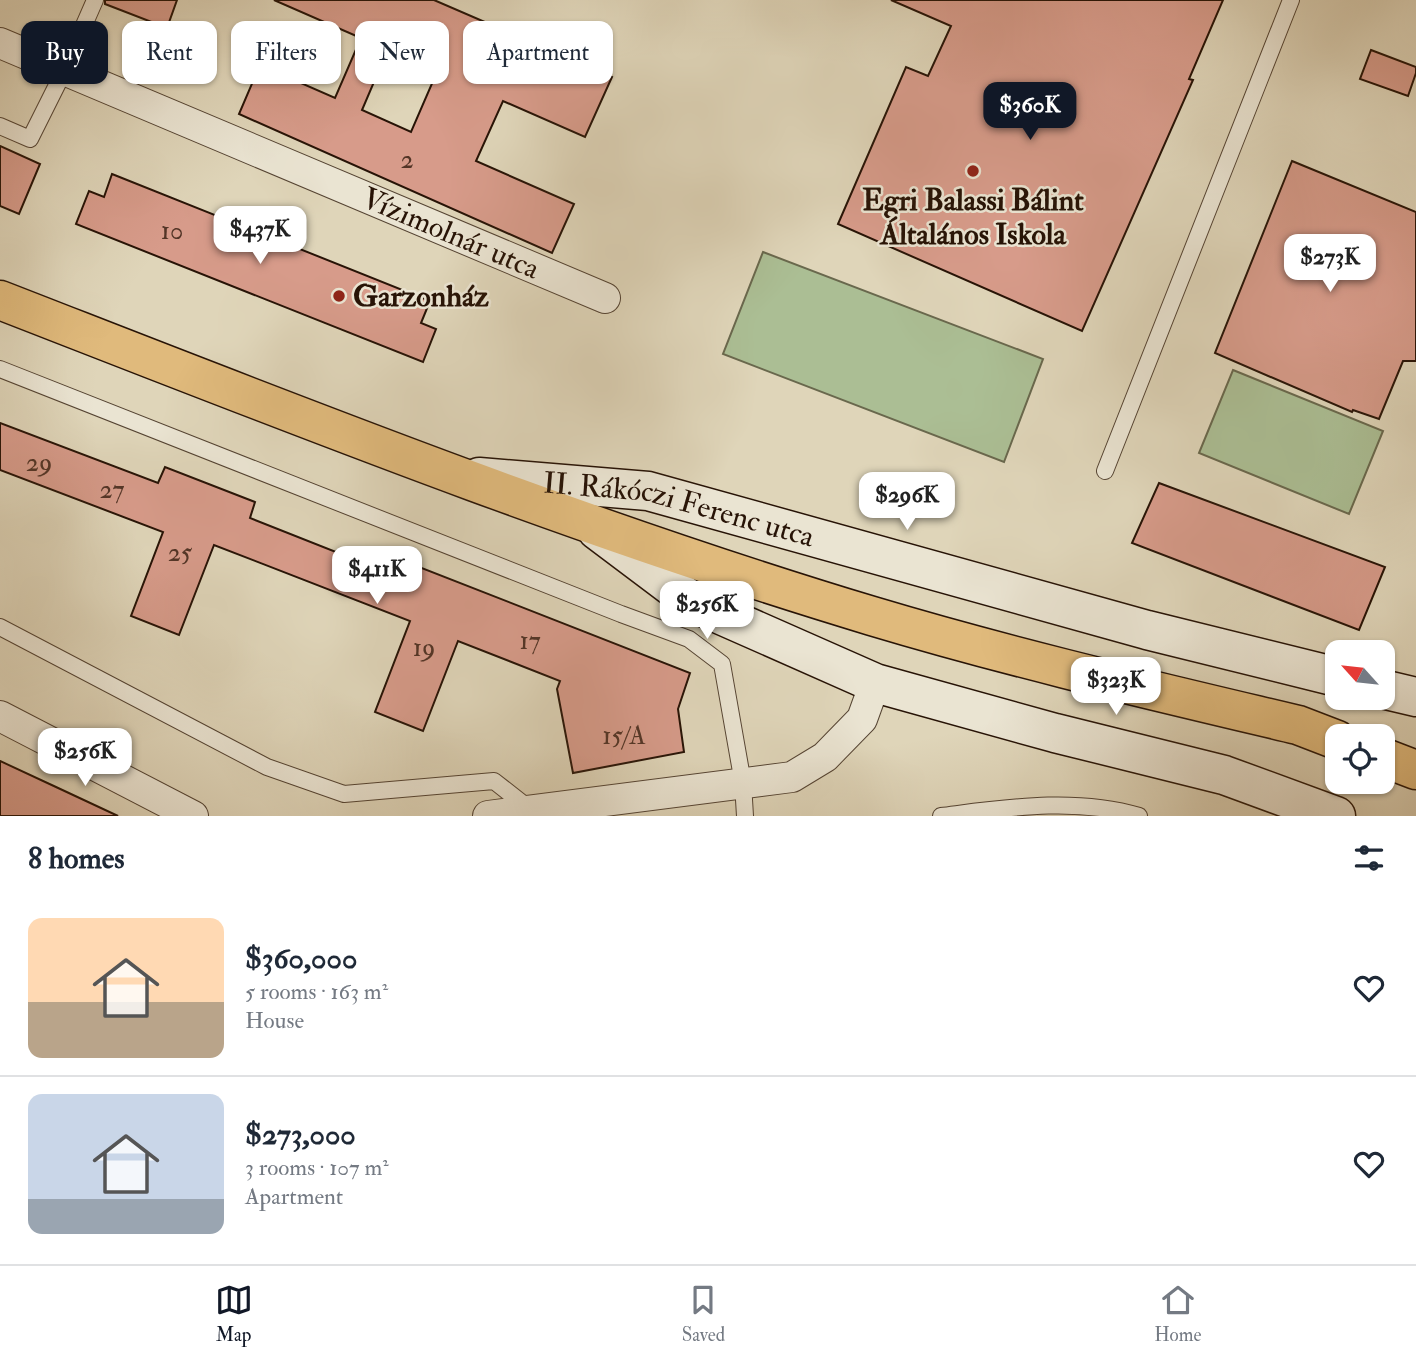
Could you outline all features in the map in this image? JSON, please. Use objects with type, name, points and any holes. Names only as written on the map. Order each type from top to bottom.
[{"type":"main road","name":"II. Rákóczi Ferenc utca","points":[[0,300],[303,418],[584,520],[871,616],[984,648],[1298,725],[1325,735]]},
{"type":"main road","name":"II. Rákóczi Ferenc utca","points":[[463,476],[648,491],[1147,630],[1325,674]]},
{"type":"main road","name":"II. Rákóczi Ferenc utca","points":[[584,520],[694,603],[875,683],[1055,733],[1224,775],[1336,816]]},
{"type":"main road","points":[[1395,692],[1416,697]]},
{"type":"main road","points":[[1395,762],[1416,770]]},
{"type":"street","name":"Vízimolnár utca","points":[[0,43],[21,52]]},
{"type":"street","name":"Vízimolnár utca","points":[[95,84],[606,298]]},
{"type":"street","points":[[493,816],[792,777],[825,757],[862,719],[875,683]]},
{"type":"street","points":[[0,716],[193,816]]},
{"type":"lane","points":[[86,21],[95,0]]},
{"type":"lane","points":[[1105,471],[1292,0]]},
{"type":"lane","points":[[0,126],[30,139],[58,84]]},
{"type":"lane","points":[[0,369],[608,610],[688,639],[722,664],[743,783],[745,816]]},
{"type":"lane","points":[[0,627],[267,767],[344,794],[494,780],[531,810]]},
{"type":"lane","points":[[941,816],[1032,804],[1118,810],[1139,816]]},
{"type":"green space","points":[[763,252],[1043,359],[1004,462],[723,354]]},
{"type":"green space","points":[[1233,370],[1383,431],[1349,514],[1199,453]]},
{"type":"building","points":[[105,0],[177,0],[170,21],[149,21],[105,4]]},
{"type":"building","points":[[274,0],[434,0],[483,21],[463,21],[463,84],[609,84],[585,137],[503,101],[476,161],[574,204],[552,253],[239,114],[252,84],[303,84],[335,98],[355,52],[355,84],[373,84],[362,110],[411,132],[432,84],[449,84],[449,21],[355,21],[355,35],[341,29],[341,21],[322,21]]},
{"type":"building","points":[[891,0],[1223,0],[1189,79],[1193,80],[1082,331],[838,224],[906,67],[928,76],[951,26]]},
{"type":"building","points":[[1371,50],[1416,67],[1408,96],[1360,79]]},
{"type":"building","points":[[0,146],[40,164],[19,214],[0,206]]},
{"type":"building","points":[[1292,161],[1416,212],[1416,361],[1403,361],[1379,419],[1353,410],[1352,412],[1215,353]]},
{"type":"building","points":[[112,174],[430,301],[421,323],[436,329],[423,362],[76,224],[89,191],[104,197]]},
{"type":"building","points":[[0,423],[158,483],[165,467],[255,502],[250,518],[404,579],[409,563],[690,673],[678,709],[684,752],[573,773],[557,689],[560,681],[458,641],[423,731],[375,712],[410,621],[214,545],[179,635],[131,616],[163,532],[0,470]]},
{"type":"building","points":[[1159,483],[1385,567],[1359,630],[1132,543]]},
{"type":"building","points":[[0,761],[56,787],[118,816],[0,816]]},
{"type":"place","name":"Egri Balassi Bálint Általános Iskola","points":[[973,171]]},
{"type":"place","name":"Garzonház","points":[[339,296]]}]
